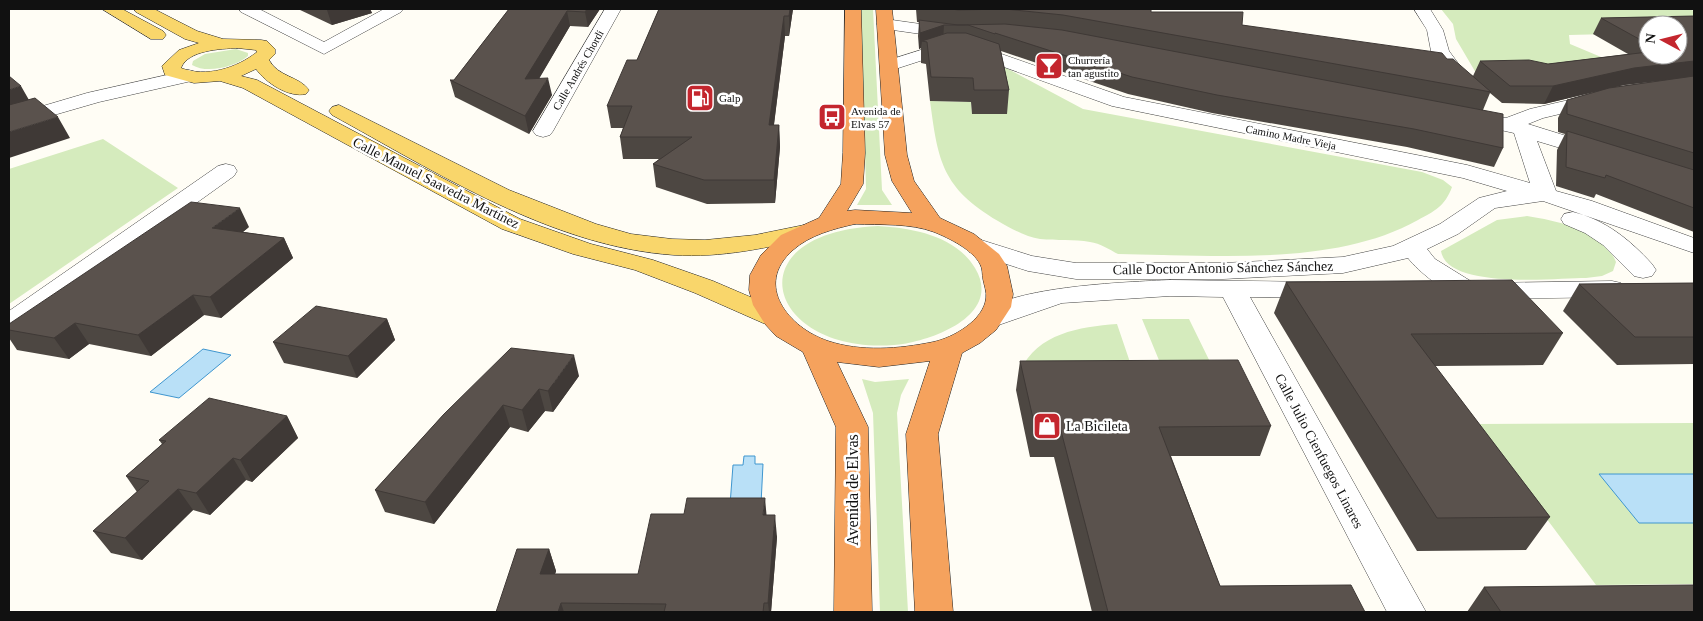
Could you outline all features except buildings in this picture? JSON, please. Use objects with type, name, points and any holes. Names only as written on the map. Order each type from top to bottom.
[{"type":"highway","points":[[828,222],[852,184],[854,153],[853,9]]},
{"type":"highway","points":[[885,16],[896,155],[903,181],[932,224]]},
{"type":"highway","points":[[855,218],[901,218],[932,224],[954,232],[978,247],[993,265],[1000,297],[990,319],[976,332],[948,347],[908,358],[864,358],[815,347],[800,339],[773,317],[761,295],[763,270],[781,246],[804,232],[828,222],[855,218]]},
{"type":"highway","name":"Avenida de Elvas","points":[[815,347],[852,427],[853,612]]},
{"type":"highway","points":[[934,612],[922,434],[948,347]]},
{"type":"main road","points":[[110,9],[170,42],[177,48],[176,60],[172,71],[189,76],[218,75],[247,67],[260,53],[246,42],[223,44],[195,50],[176,60]]},
{"type":"main road","points":[[142,9],[191,35],[223,44]]},
{"type":"main road","name":"Calle Manuel Saavedra Martínez","points":[[260,53],[262,68],[273,77],[450,170],[518,203],[563,221],[617,237],[672,247],[723,246],[768,241],[804,232]]},
{"type":"main road","name":"Calle Manuel Saavedra Martínez","points":[[218,75],[250,84],[511,224],[582,249],[644,265],[704,287],[773,317]]},
{"type":"street","points":[[247,9],[324,49],[395,9]]},
{"type":"street","name":"Calle Andrés Chordi","points":[[543,131],[613,9]]},
{"type":"street","points":[[1422,9],[1435,30],[1440,51],[1456,76],[1516,127],[1530,153],[1546,194]]},
{"type":"street","points":[[885,16],[944,40]]},
{"type":"street","points":[[260,53],[297,35]]},
{"type":"street","name":"Camino Madre Vieja","points":[[889,66],[944,40],[972,39],[1119,102],[1446,168],[1546,194],[1694,246]]},
{"type":"street","points":[[94,97],[140,79],[176,60]]},
{"type":"street","points":[[9,122],[94,97],[189,76]]},
{"type":"street","points":[[1516,127],[1536,113],[1615,96]]},
{"type":"street","points":[[1446,113],[1516,127],[1612,158]]},
{"type":"street","points":[[1516,127],[1521,187]]},
{"type":"street","points":[[1446,168],[1461,177],[1479,209],[1543,212],[1576,219],[1603,232],[1623,248],[1650,280]]},
{"type":"street","points":[[9,324],[226,171]]},
{"type":"street","name":"Calle Doctor Antonio Sánchez Sánchez","points":[[978,247],[1028,263],[1076,271],[1203,271],[1343,265],[1401,252],[1449,229],[1487,204],[1506,198],[1546,194]]},
{"type":"street","points":[[1614,217],[1648,255],[1650,280]]},
{"type":"street","points":[[1412,246],[1426,264],[1468,291]]},
{"type":"street","points":[[1421,291],[1620,289],[1650,280]]},
{"type":"street","name":"Calle Doctor Antonio Sánchez Sánchez","points":[[990,319],[1018,307],[1060,295],[1170,288],[1342,290]]},
{"type":"street","name":"Calle Julio Cienfuegos Linares","points":[[1232,289],[1407,612]]},
{"type":"green space","points":[[861,9],[873,9],[882,190],[892,205],[857,205],[866,189]]},
{"type":"green space","points":[[1441,9],[1689,9],[1694,11],[1694,32],[1688,29],[1688,15],[1638,15],[1638,33],[1569,35],[1570,44],[1644,75],[1476,73],[1456,39],[1453,24]]},
{"type":"green space","points":[[236,49],[248,53],[248,56],[236,63],[221,68],[205,69],[192,65],[193,61],[205,54]]},
{"type":"green space","points":[[995,62],[1083,109],[1422,172],[1443,180],[1452,187],[1446,199],[1439,207],[1418,220],[1385,235],[1349,245],[1311,252],[1232,256],[1118,254],[1094,243],[1035,238],[1018,232],[998,221],[965,197],[946,171],[936,140],[930,101],[971,102],[972,114]]},
{"type":"green space","points":[[103,139],[178,188],[9,304],[9,169]]},
{"type":"green space","points":[[1527,216],[1565,224],[1601,242],[1610,251],[1616,262],[1613,271],[1602,276],[1586,278],[1529,280],[1482,277],[1462,272],[1448,263],[1441,251],[1497,220]]},
{"type":"green space","points":[[878,226],[905,229],[932,236],[957,248],[967,257],[975,268],[981,285],[980,300],[971,313],[959,323],[943,332],[909,343],[894,345],[851,343],[818,332],[795,314],[783,292],[785,269],[800,249],[831,234]]},
{"type":"green space","points":[[1142,319],[1189,319],[1214,370],[1163,370]]},
{"type":"green space","points":[[1117,324],[1133,371],[1020,371],[1037,348],[1061,334],[1088,327]]},
{"type":"green space","points":[[862,379],[875,382],[909,379],[901,395],[897,413],[908,612],[880,612],[873,413]]},
{"type":"green space","points":[[1694,423],[1694,584],[1596,585],[1476,424]]},
{"type":"water","points":[[203,349],[231,355],[179,398],[150,392]]},
{"type":"water","points":[[744,456],[755,456],[755,464],[763,464],[761,504],[730,505],[733,465],[743,465]]},
{"type":"water","points":[[1599,474],[1694,474],[1694,523],[1639,523]]},
{"type":"place","name":"Churrería tan agustito","points":[[1049,66]]},
{"type":"place","name":"Galp","points":[[700,98]]},
{"type":"place","name":"Avenida de Elvas 57","points":[[832,117]]},
{"type":"place","name":"La Bicileta","points":[[1047,426]]}]
